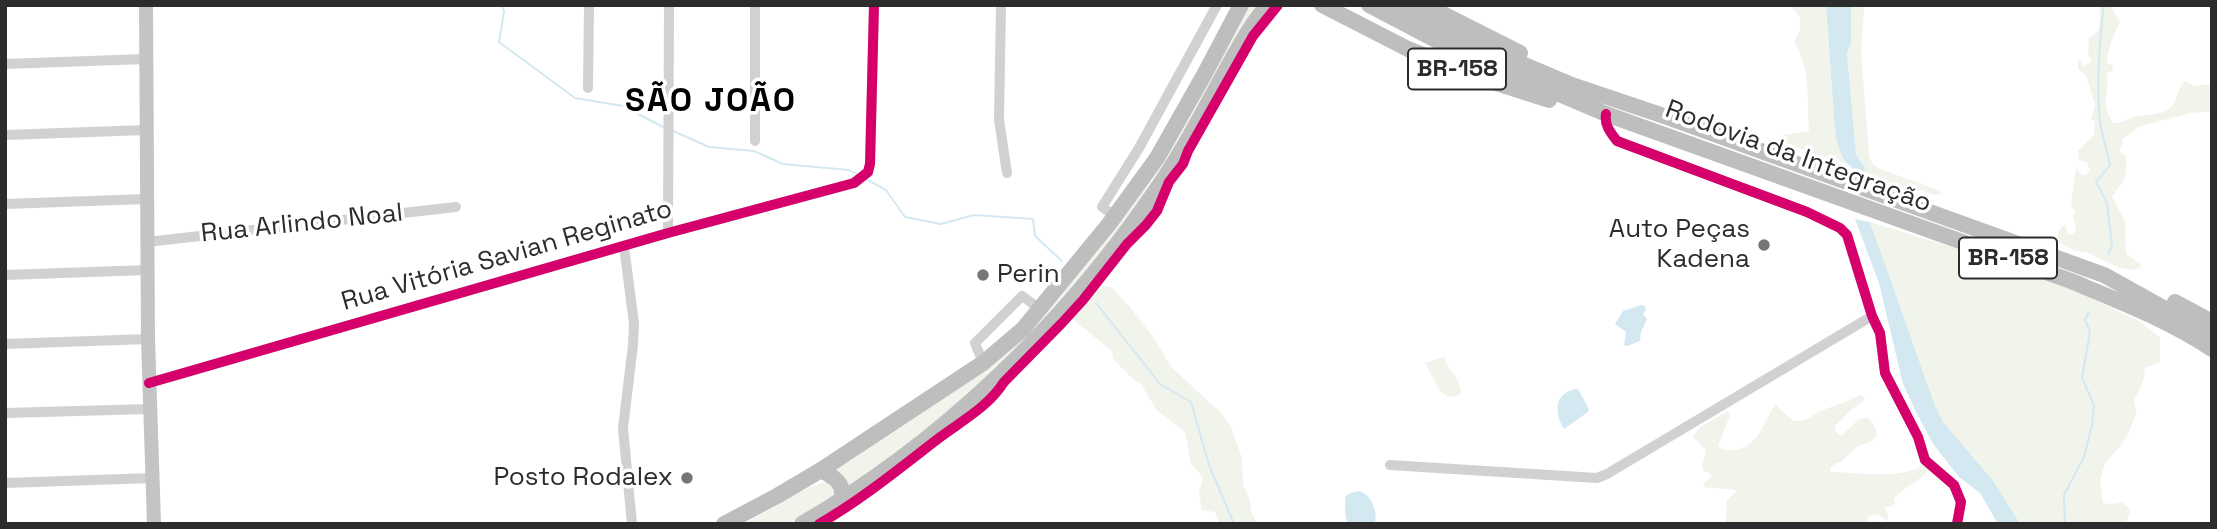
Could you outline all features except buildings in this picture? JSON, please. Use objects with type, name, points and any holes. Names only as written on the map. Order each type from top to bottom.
[{"type":"highway","points":[[724,524],[821,470],[984,363],[1006,345],[1040,309],[1115,216],[1157,158],[1241,5]]},
{"type":"highway","points":[[802,524],[877,477],[975,398],[1077,293],[1153,194],[1247,34],[1268,5]]},
{"type":"highway","name":"BR-158","points":[[1322,5],[1408,48],[1477,77],[1583,110],[1603,113]]},
{"type":"highway","name":"Rodovia da Integração","points":[[1369,5],[1451,48],[1603,113],[2071,281],[2136,307],[2212,349]]},
{"type":"highway","name":"Rodovia da Integração","points":[[1397,5],[1461,38],[1572,85],[2104,275],[2212,335]]},
{"type":"highway","name":"BR-158","points":[[1425,5],[1556,71],[1572,85]]},
{"type":"highway","points":[[2104,275],[2132,281],[2212,322]]},
{"type":"highway","points":[[821,470],[838,480],[843,493],[841,500]]},
{"type":"main road","points":[[146,5],[148,339],[154,524]]},
{"type":"street","points":[[588,88],[589,5]]},
{"type":"street","points":[[668,233],[669,5]]},
{"type":"street","points":[[755,5],[755,141]]},
{"type":"street","name":"Rua Vitória Savian Reginato","points":[[149,383],[857,181],[869,168],[874,5]]},
{"type":"street","points":[[1001,5],[999,120],[1007,173]]},
{"type":"street","points":[[1115,216],[1102,207],[1139,148],[1217,5]]},
{"type":"street","points":[[5,64],[146,59]]},
{"type":"street","points":[[1185,66],[1204,75]]},
{"type":"street","points":[[1603,113],[1609,130],[1617,141],[1807,212],[1840,228],[1847,235],[1872,316],[1880,333],[1885,373],[1918,437],[1925,460],[1954,485],[1961,502],[1957,524]]},
{"type":"street","points":[[5,135],[146,130]]},
{"type":"street","points":[[1139,148],[1157,158]]},
{"type":"street","points":[[5,204],[147,199]]},
{"type":"street","name":"Rua Arlindo Noal","points":[[147,242],[456,207]]},
{"type":"street","points":[[624,246],[634,324],[623,428],[632,524]]},
{"type":"street","points":[[5,275],[147,270]]},
{"type":"street","points":[[984,363],[975,343],[1022,296],[1040,309]]},
{"type":"street","points":[[1390,465],[1597,478],[1872,316]]},
{"type":"street","points":[[5,344],[148,339]]},
{"type":"street","points":[[5,413],[150,409]]},
{"type":"street","points":[[5,483],[153,478]]},
{"type":"shaded area","points":[[1246,5],[1258,5],[1188,126],[1137,208],[1060,305],[978,388],[847,490],[844,477],[832,470],[969,377],[1091,255]]},
{"type":"shaded area","points":[[1789,5],[1826,5],[1835,132],[1839,152],[1848,166],[1837,159],[1819,156],[1781,141],[1784,135],[1809,131],[1806,74],[1794,42],[1800,30],[1800,17]]},
{"type":"shaded area","points":[[1851,5],[1863,5],[1864,9],[1861,51],[1869,156],[1872,163],[1878,168],[1942,194],[1934,195],[1915,188],[1904,189],[1864,176],[1865,168],[1856,154],[1847,53],[1851,44]]},
{"type":"shaded area","points":[[2100,5],[2110,5],[2120,22],[2111,42],[2107,63],[2112,65],[2113,70],[2107,74],[2106,99],[2107,110],[2113,123],[2168,109],[2174,104],[2185,81],[2194,86],[2212,84],[2212,111],[2190,113],[2138,127],[2122,140],[2119,151],[2127,157],[2125,178],[2112,197],[2125,221],[2126,254],[2141,264],[2140,268],[2131,270],[2120,268],[2086,252],[2076,251],[2056,241],[2060,229],[2065,225],[2068,234],[2073,234],[2076,230],[2073,216],[2076,212],[2071,204],[2076,168],[2081,174],[2086,175],[2090,171],[2087,162],[2079,160],[2078,151],[2094,135],[2095,122],[2091,119],[2095,105],[2086,75],[2078,69],[2078,60],[2080,59],[2083,66],[2092,62],[2088,53],[2089,38],[2099,30]]},
{"type":"shaded area","points":[[1870,222],[1997,261],[2087,296],[2137,320],[2160,337],[2160,362],[2145,368],[2142,385],[2135,398],[2137,410],[2130,430],[2105,463],[2100,480],[2103,503],[2122,502],[2130,510],[2126,524],[2020,524],[1943,422],[1935,407]]},
{"type":"shaded area","points":[[1102,286],[1111,287],[1129,306],[1154,338],[1171,367],[1221,413],[1231,427],[1242,458],[1243,485],[1257,524],[1219,524],[1215,512],[1202,510],[1199,493],[1203,477],[1191,464],[1185,432],[1156,409],[1141,384],[1113,359],[1112,351],[1072,319]]},
{"type":"shaded area","points":[[1444,357],[1460,388],[1461,393],[1457,396],[1448,397],[1440,391],[1425,363]]},
{"type":"shaded area","points":[[1860,395],[1865,399],[1835,426],[1835,431],[1841,436],[1859,419],[1867,417],[1875,427],[1877,435],[1871,442],[1859,445],[1840,463],[1836,463],[1830,468],[1831,472],[1894,474],[1917,469],[1924,463],[1929,469],[1894,499],[1892,506],[1884,507],[1888,522],[1878,514],[1869,516],[1866,524],[1726,524],[1727,500],[1738,490],[1705,488],[1703,484],[1712,476],[1702,467],[1706,450],[1693,437],[1700,427],[1728,411],[1730,415],[1718,446],[1727,450],[1742,448],[1749,445],[1759,433],[1775,404],[1793,421],[1799,421]]},
{"type":"shaded area","points":[[827,481],[835,491],[833,496],[788,524],[744,524],[808,488]]},
{"type":"water","points":[[1826,5],[1851,5],[1851,44],[1847,53],[1856,154],[1865,168],[1864,176],[1846,163],[1835,132]]},
{"type":"water","points":[[1855,219],[1870,222],[1943,422],[1993,481],[2020,524],[1998,524],[1980,493],[1959,477],[1933,444],[1903,384],[1879,283]]},
{"type":"water","points":[[1645,306],[1643,314],[1647,319],[1640,341],[1624,345],[1626,332],[1615,324],[1623,311]]},
{"type":"water","points":[[1578,389],[1589,409],[1588,412],[1564,429],[1558,416],[1558,403],[1565,394]]},
{"type":"water","points":[[1359,491],[1373,504],[1375,524],[1349,524],[1347,521],[1345,497]]},
{"type":"waterway","points":[[502,5],[504,12],[499,42],[575,98],[623,106],[663,127]]},
{"type":"waterway","points":[[2104,5],[2098,92],[2100,122],[2110,165],[2096,182],[2107,203],[2112,246],[2108,254]]},
{"type":"waterway","points":[[671,130],[709,147],[754,151],[783,164],[849,170],[858,175]]},
{"type":"waterway","points":[[866,179],[886,190],[905,217],[941,224],[974,215],[1033,219],[1035,236],[1062,261]]},
{"type":"waterway","points":[[1096,303],[1160,384],[1191,402],[1209,465],[1234,524]]},
{"type":"waterway","points":[[2065,524],[2064,495],[2084,457],[2092,425],[2094,405],[2082,378],[2090,332],[2085,320],[2089,312]]},
{"type":"cycle path","points":[[149,383],[668,233],[854,183],[868,172],[870,164],[874,5]]},
{"type":"cycle path","points":[[819,524],[865,494],[983,406],[1083,300],[1157,211],[1169,182],[1183,164],[1253,36],[1278,5]]},
{"type":"cycle path","points":[[1606,114],[1607,125],[1617,141],[1807,212],[1840,228],[1847,235],[1872,316],[1880,333],[1885,373],[1918,437],[1925,460],[1954,485],[1961,502],[1957,524]]},
{"type":"place","name":"Auto Peças Kadena","points":[[1764,245]]},
{"type":"place","name":"Perin","points":[[983,275]]},
{"type":"place","name":"Posto Rodalex","points":[[687,478]]},
{"type":"district","name":"SÃO JOÃO","points":[[711,102]]}]
